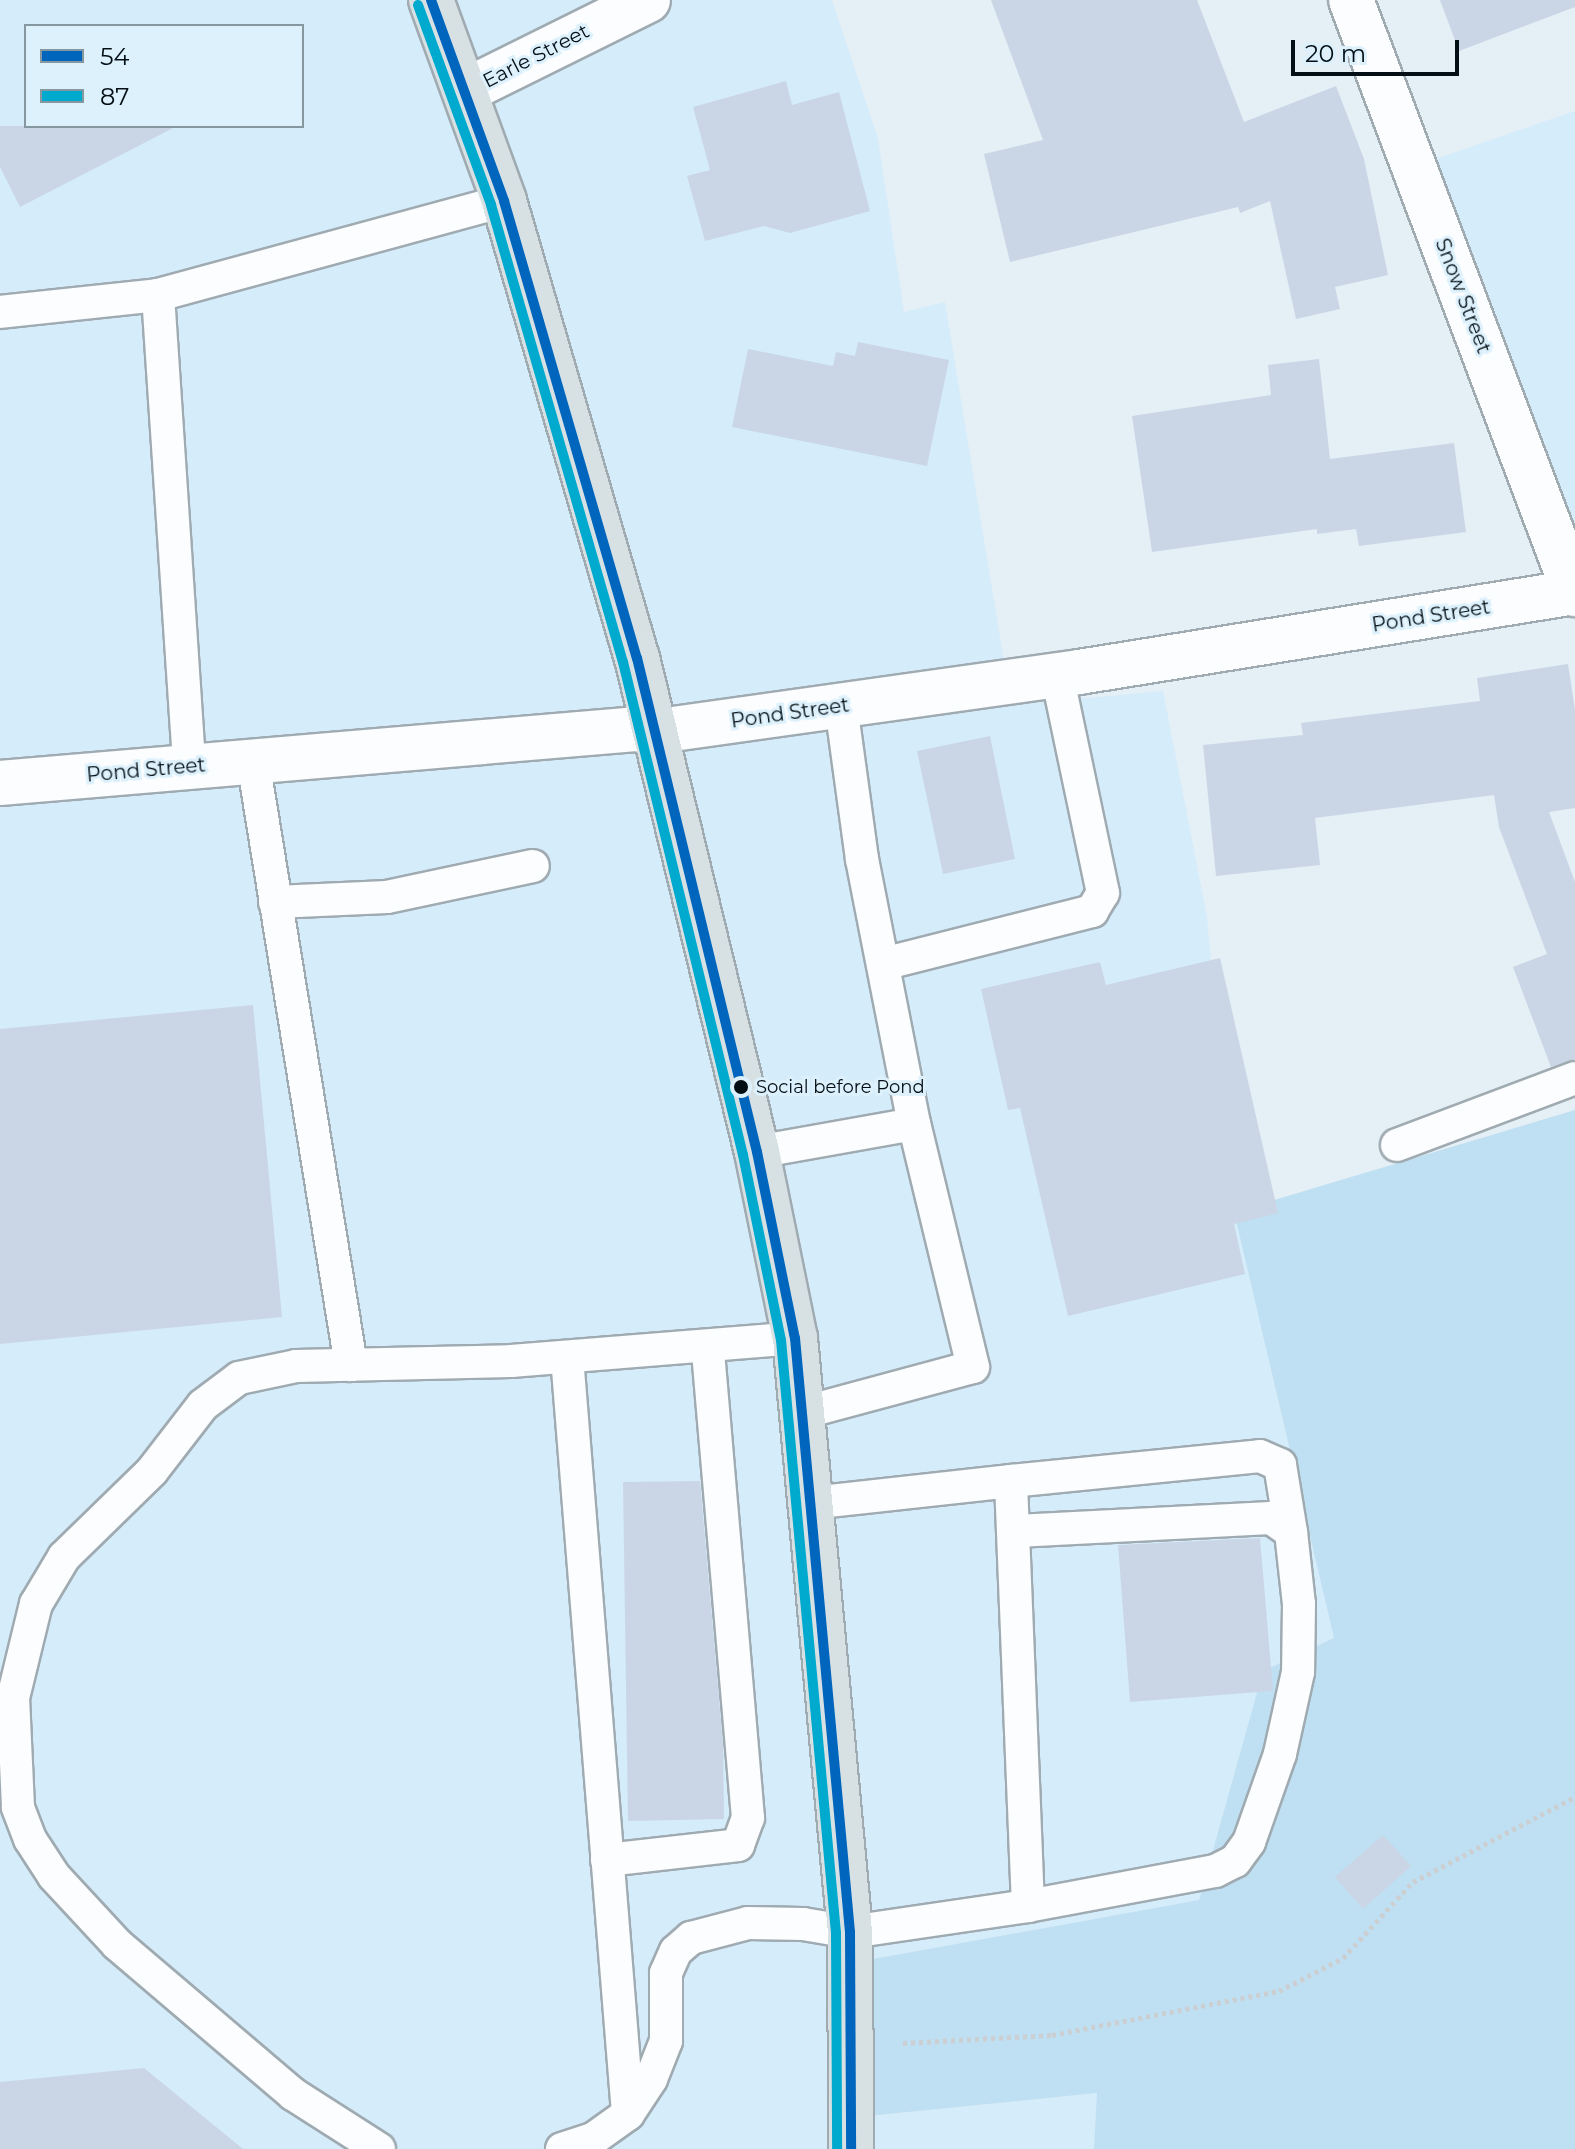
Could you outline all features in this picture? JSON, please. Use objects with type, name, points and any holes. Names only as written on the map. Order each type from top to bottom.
[{"type":"main road","points":[[431,0],[467,90],[504,201],[637,658],[652,732],[757,1152],[795,1338],[850,1932],[851,2149]]},
{"type":"street","name":"Earle Street","points":[[467,90],[648,0]]},
{"type":"street","name":"Snow Street","points":[[1351,0],[1575,593]]},
{"type":"street","name":"Pond Street","points":[[0,783],[636,729],[652,732],[1057,675],[1575,593]]},
{"type":"lane","points":[[0,312],[158,295],[504,201]]},
{"type":"lane","points":[[158,295],[189,766]]},
{"type":"lane","points":[[883,964],[1092,911],[1103,893],[1057,675]]},
{"type":"lane","points":[[802,1413],[973,1367],[914,1124],[883,964],[841,706]]},
{"type":"lane","points":[[253,761],[351,1365]]},
{"type":"lane","points":[[275,902],[387,897],[533,866]]},
{"type":"lane","points":[[1397,1145],[1575,1078]]},
{"type":"lane","points":[[757,1152],[914,1124]]},
{"type":"lane","points":[[379,2149],[293,2094],[243,2054],[117,1944],[54,1876],[30,1839],[18,1807],[13,1698],[31,1617],[64,1557],[152,1471],[203,1405],[239,1378],[296,1366],[567,1357],[795,1338]]},
{"type":"lane","points":[[607,1860],[701,1853],[738,1845],[748,1818],[708,1347]]},
{"type":"lane","points":[[567,1357],[628,2114]]},
{"type":"lane","points":[[562,2149],[593,2139],[628,2114],[651,2079],[666,2041],[666,1973],[676,1951],[711,1929],[748,1923],[803,1924],[850,1932],[1028,1906],[1215,1871],[1235,1861],[1249,1842],[1280,1754],[1298,1672],[1299,1604],[1280,1465],[1260,1456],[812,1503]]},
{"type":"lane","points":[[1011,1481],[1016,1531],[1028,1906]]},
{"type":"lane","points":[[1016,1531],[1257,1515],[1291,1532]]},
{"type":"path","points":[[851,2048],[1052,2035],[1279,1991],[1343,1958],[1413,1882],[1575,1797]]},
{"type":"shaded area","points":[[0,0],[832,0],[878,139],[904,312],[945,302],[1011,705],[1163,691],[1207,917],[1234,1213],[1334,1638],[1263,1671],[1199,1900],[829,1967],[849,2118],[1098,2093],[1094,2149],[0,2149]]},
{"type":"shaded area","points":[[1575,111],[1575,569],[1421,164]]},
{"type":"shaded area","points":[[1575,1110],[1575,2149],[1094,2149],[1097,2093],[848,2118],[829,1967],[1199,1900],[1263,1671],[1334,1638],[1234,1212]]},
{"type":"building","points":[[991,0],[1197,0],[1244,122],[1336,86],[1364,159],[1388,275],[1335,287],[1340,309],[1296,319],[1270,201],[1240,213],[1238,207],[1010,262],[984,154],[1043,140]]},
{"type":"building","points":[[1440,0],[1575,0],[1575,7],[1459,51]]},
{"type":"building","points":[[786,81],[792,105],[839,92],[870,211],[790,233],[764,226],[705,241],[687,176],[710,170],[693,107]]},
{"type":"building","points":[[0,126],[173,128],[20,207],[0,167]]},
{"type":"building","points":[[858,342],[949,360],[927,466],[732,427],[748,349],[833,366],[836,352],[855,356]]},
{"type":"building","points":[[1319,359],[1330,459],[1454,443],[1466,532],[1359,546],[1356,529],[1317,534],[1317,529],[1152,552],[1132,416],[1271,395],[1268,365]]},
{"type":"building","points":[[1568,664],[1575,710],[1575,808],[1549,812],[1575,882],[1575,1059],[1551,1067],[1513,967],[1547,954],[1499,827],[1494,795],[1315,818],[1320,865],[1216,876],[1203,745],[1303,735],[1301,723],[1480,701],[1477,678]]},
{"type":"building","points":[[990,736],[1015,859],[943,874],[917,751]]},
{"type":"building","points":[[1220,958],[1278,1213],[1234,1224],[1245,1274],[1068,1316],[1020,1108],[1008,1110],[981,989],[1100,962],[1106,985]]},
{"type":"building","points":[[253,1005],[282,1317],[0,1344],[0,1029]]},
{"type":"building","points":[[700,1481],[723,1744],[724,1819],[628,1821],[623,1482]]},
{"type":"building","points":[[1260,1538],[1273,1691],[1130,1702],[1118,1545]]},
{"type":"building","points":[[1383,1835],[1411,1866],[1363,1909],[1335,1877]]},
{"type":"building","points":[[144,2068],[243,2149],[0,2149],[0,2082]]},
{"type":"transit line","name":"54","points":[[431,0],[504,201],[637,658],[757,1152],[795,1338],[850,1932],[851,2149]]},
{"type":"transit line","name":"87","points":[[418,5],[491,205],[623,662],[743,1155],[781,1340],[836,1933],[837,2149]]},
{"type":"place","name":"Social before Pond","points":[[741,1087]]}]
